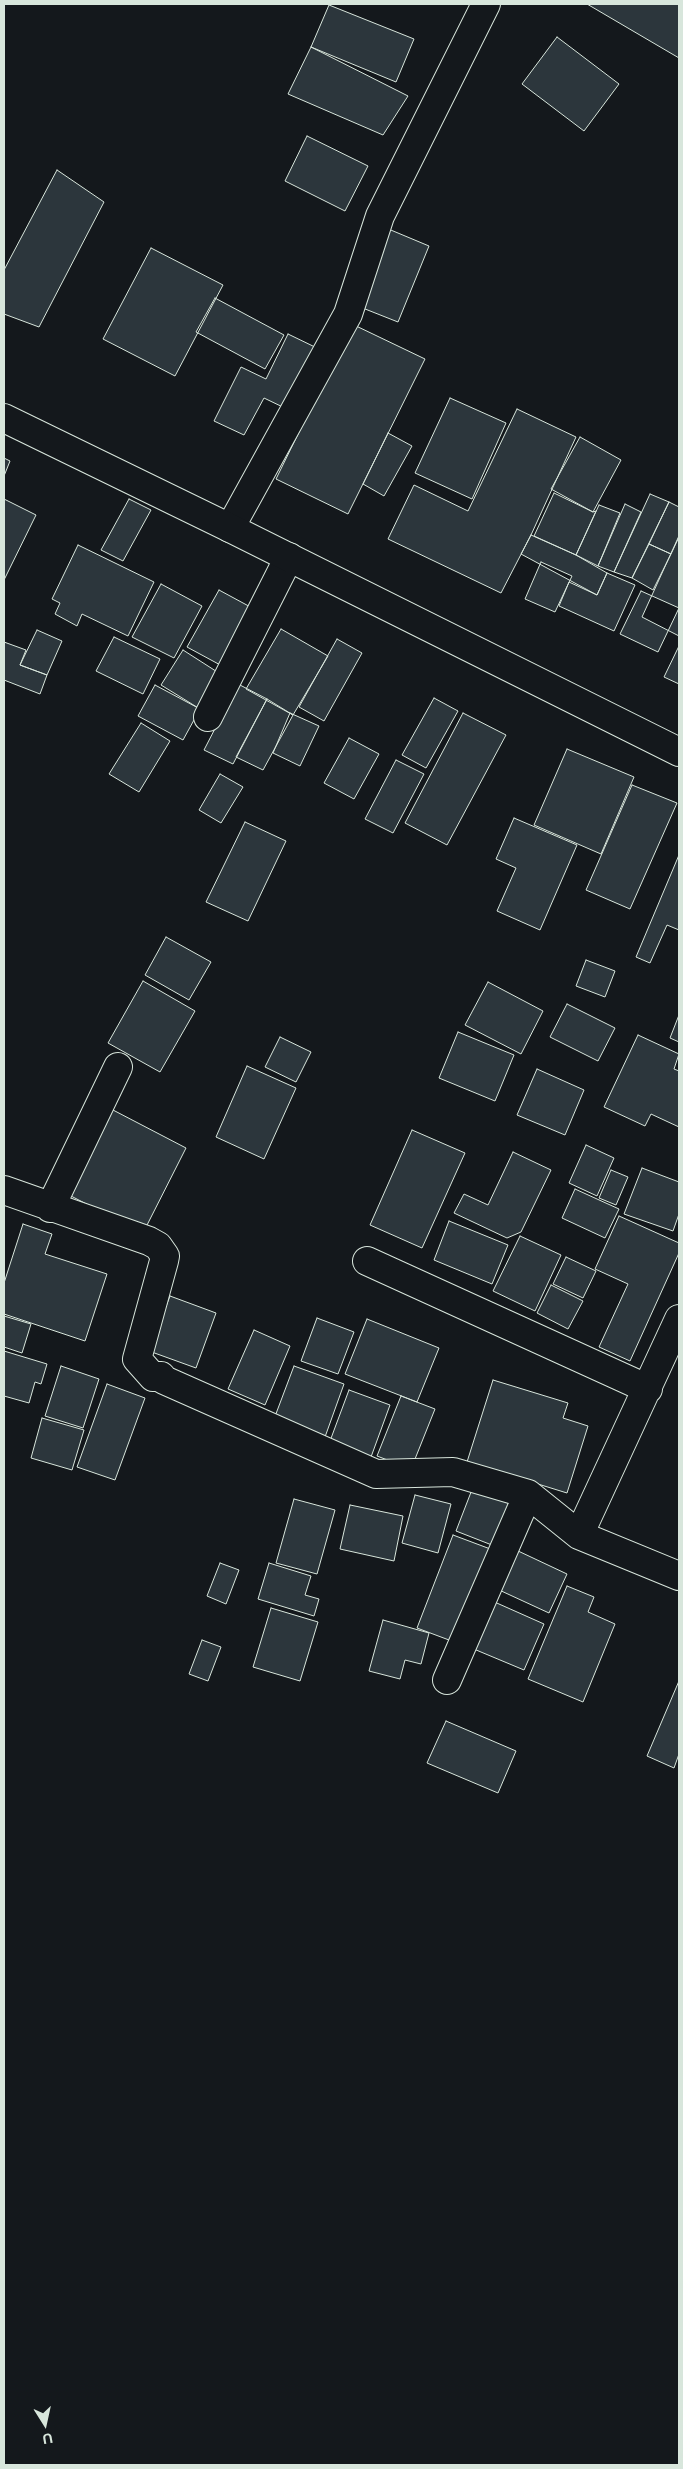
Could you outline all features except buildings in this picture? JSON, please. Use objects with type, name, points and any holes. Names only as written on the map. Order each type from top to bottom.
[{"type":"main road","points":[[230,528],[348,314],[380,216],[486,4]]},
{"type":"main road","points":[[4,418],[289,557],[679,752]]},
{"type":"main road","points":[[208,716],[289,557]]},
{"type":"main road","points":[[50,1208],[118,1067]]},
{"type":"main road","points":[[4,1190],[50,1208],[149,1240],[158,1246],[165,1256],[137,1359],[153,1377],[161,1376],[164,1380],[376,1474],[453,1472],[528,1494],[579,1535],[679,1576]]},
{"type":"main road","points":[[367,1261],[648,1390]]},
{"type":"main road","points":[[579,1535],[648,1390],[679,1319]]},
{"type":"main road","points":[[447,1680],[528,1494]]}]
